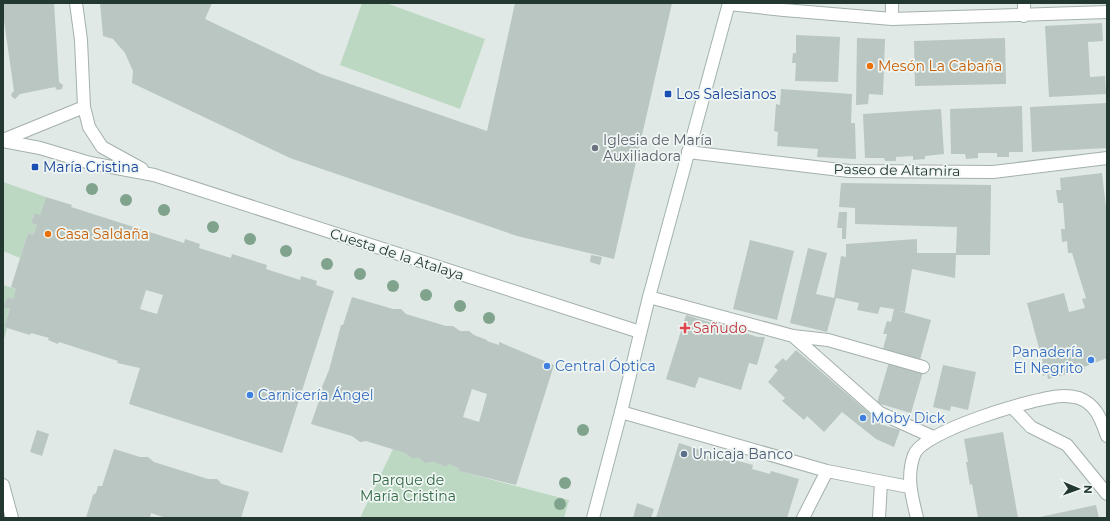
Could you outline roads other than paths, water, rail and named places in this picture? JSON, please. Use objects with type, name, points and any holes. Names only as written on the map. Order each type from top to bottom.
[{"type":"street","points":[[76,3],[81,40],[84,107]]},
{"type":"street","points":[[593,518],[649,297],[729,3],[784,10],[892,19],[1024,16],[1107,12]]},
{"type":"street","points":[[892,3],[892,19]]},
{"type":"street","points":[[1024,3],[1024,16]]},
{"type":"street","name":"Cuesta de la Atalaya","points":[[3,140],[84,107],[89,127],[102,147],[154,175]]},
{"type":"street","name":"Cuesta de la Atalaya","points":[[3,140],[40,148],[90,163],[154,175],[640,332]]},
{"type":"street","name":"Paseo de Altamira","points":[[688,152],[848,171],[993,172],[1107,158]]},
{"type":"street","points":[[649,297],[793,336],[828,340],[923,367]]},
{"type":"street","points":[[793,336],[880,414],[933,437]]},
{"type":"street","points":[[917,518],[909,487],[914,455],[919,446],[933,437],[958,426],[1012,407],[1064,396],[1080,399],[1097,410],[1107,436]]},
{"type":"street","points":[[1012,407],[1031,427],[1067,445],[1107,494]]},
{"type":"street","points":[[621,412],[827,471],[909,487]]},
{"type":"street","points":[[803,518],[827,471]]},
{"type":"street","points":[[879,518],[881,482]]},
{"type":"street","points":[[3,484],[12,518]]},
{"type":"place","name":"Mesón La Cabaña","points":[[870,66]]},
{"type":"place","name":"Los Salesianos","points":[[668,94]]},
{"type":"place","name":"Iglesia de María Auxiliadora","points":[[595,148]]},
{"type":"place","name":"María Cristina","points":[[35,167]]},
{"type":"place","name":"Casa Saldaña","points":[[48,234]]},
{"type":"place","name":"Sañudo","points":[[685,328]]},
{"type":"place","name":"Panadería El Negrito","points":[[1091,360]]},
{"type":"place","name":"Central Óptica","points":[[547,366]]},
{"type":"place","name":"Carnicería Ángel","points":[[250,395]]},
{"type":"place","name":"Moby Dick","points":[[863,418]]},
{"type":"place","name":"Unicaja Banco","points":[[684,454]]},
{"type":"park label","name":"Parque de María Cristina","points":[[408,488]]}]
